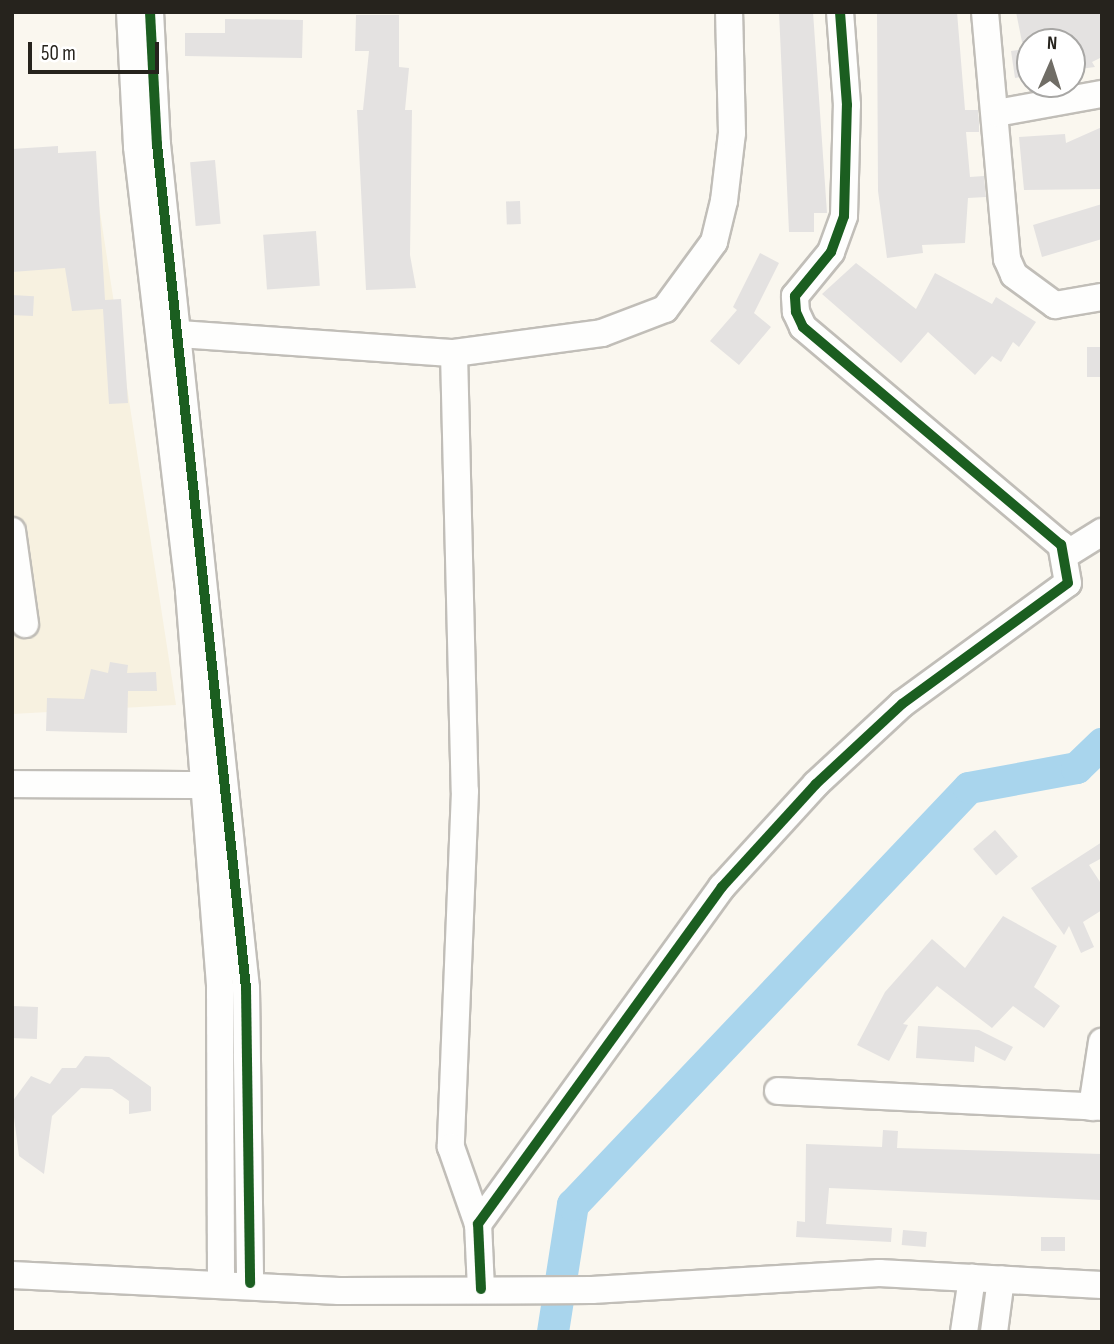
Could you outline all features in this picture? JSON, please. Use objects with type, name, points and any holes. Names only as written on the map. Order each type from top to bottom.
[{"type":"street","points":[[130,12],[217,785],[246,988],[250,1283]]},
{"type":"street","points":[[150,12],[168,333]]},
{"type":"street","points":[[168,333],[454,353],[613,330],[665,309],[693,277],[714,242],[724,201],[732,133],[729,12]]},
{"type":"street","points":[[478,1224],[722,887],[816,784],[902,704],[1068,583],[1065,555],[803,327],[796,312],[795,296],[831,252],[844,216],[847,106],[839,12]]},
{"type":"street","points":[[985,12],[997,113],[1003,239],[1014,275],[1055,305],[1102,297]]},
{"type":"street","points":[[997,113],[1102,94]]},
{"type":"street","points":[[454,353],[465,791],[451,1147],[478,1224],[481,1289]]},
{"type":"street","points":[[12,531],[25,624]]},
{"type":"street","points":[[1065,555],[1102,532]]},
{"type":"street","points":[[12,784],[217,785]]},
{"type":"street","points":[[217,785],[221,1281]]},
{"type":"street","points":[[778,1091],[1097,1107],[1102,1042]]},
{"type":"street","points":[[12,1275],[221,1281],[339,1291],[571,1291],[879,1273],[1102,1284]]},
{"type":"street","points":[[964,1332],[972,1278]]},
{"type":"street","points":[[994,1332],[1001,1279]]},
{"type":"shaded area","points":[[12,180],[95,180],[176,705],[12,714]]},
{"type":"building","points":[[779,12],[813,12],[827,213],[814,213],[814,232],[789,232]]},
{"type":"building","points":[[957,12],[965,110],[978,110],[979,132],[966,132],[970,177],[984,176],[986,197],[968,198],[965,243],[922,245],[923,253],[887,258],[878,191],[877,13]]},
{"type":"building","points":[[1016,12],[1102,12],[1102,57],[1092,62],[1095,67],[1086,68],[1086,28],[1019,28]]},
{"type":"building","points":[[356,15],[399,15],[399,67],[409,68],[405,110],[412,110],[410,255],[416,288],[366,290],[357,110],[363,110],[369,51],[355,51]]},
{"type":"building","points":[[225,19],[303,20],[302,58],[185,56],[185,33],[225,33]]},
{"type":"building","points":[[1016,50],[1016,78],[1015,78],[1011,51]]},
{"type":"building","points":[[1102,127],[1102,189],[1024,190],[1019,137],[1065,134],[1066,143]]},
{"type":"building","points":[[58,146],[58,153],[96,151],[105,300],[121,299],[128,403],[109,404],[103,309],[72,311],[65,268],[12,272],[12,149]]},
{"type":"building","points":[[215,160],[221,224],[196,226],[190,162]]},
{"type":"building","points":[[506,201],[520,201],[521,224],[507,224]]},
{"type":"building","points":[[1102,204],[1102,239],[1042,257],[1033,225]]},
{"type":"building","points":[[316,231],[320,286],[267,290],[263,235]]},
{"type":"building","points":[[760,253],[779,263],[754,313],[771,327],[739,365],[710,341],[737,310],[733,307]]},
{"type":"building","points":[[856,263],[916,309],[935,273],[992,304],[996,297],[1036,322],[1019,347],[1013,342],[1001,362],[992,356],[975,375],[928,332],[901,363],[822,294]]},
{"type":"building","points":[[12,295],[34,296],[33,316],[12,315]]},
{"type":"building","points":[[1087,347],[1102,347],[1102,377],[1087,377]]},
{"type":"building","points":[[110,662],[128,665],[127,673],[156,672],[157,691],[128,691],[127,733],[46,731],[47,698],[84,699],[91,669],[108,673]]},
{"type":"building","points":[[995,830],[1018,856],[996,875],[973,849]]},
{"type":"building","points":[[1102,842],[1102,858],[1089,865],[1102,885],[1102,910],[1083,922],[1094,947],[1081,953],[1069,926],[1064,935],[1031,888]]},
{"type":"building","points":[[1003,916],[1057,946],[1034,987],[1060,1006],[1044,1028],[1013,1006],[992,1028],[937,986],[903,1024],[908,1025],[889,1061],[857,1045],[885,992],[932,939],[965,968]]},
{"type":"building","points":[[12,1006],[38,1007],[37,1039],[12,1038]]},
{"type":"building","points":[[918,1026],[979,1030],[1013,1047],[1005,1061],[975,1046],[974,1062],[916,1058]]},
{"type":"building","points":[[85,1056],[109,1057],[151,1087],[151,1111],[129,1114],[129,1101],[112,1089],[81,1088],[52,1116],[44,1174],[19,1156],[12,1102],[31,1076],[50,1084],[62,1068],[76,1068]]},
{"type":"building","points":[[883,1130],[898,1131],[897,1148],[1102,1154],[1100,1200],[829,1188],[826,1224],[892,1228],[891,1242],[796,1237],[797,1221],[805,1222],[806,1144],[882,1147]]},
{"type":"building","points":[[903,1230],[927,1232],[926,1247],[902,1245]]},
{"type":"building","points":[[1041,1237],[1065,1237],[1065,1251],[1041,1251]]},
{"type":"waterway","points":[[553,1332],[573,1205],[969,788],[1077,768],[1102,744]]},
{"type":"cycle path","points":[[150,12],[157,144],[246,988],[250,1283]]},
{"type":"cycle path","points":[[481,1289],[478,1224],[722,887],[816,784],[902,704],[1068,583],[1061,545],[803,327],[796,312],[795,296],[831,252],[844,216],[847,105],[840,12]]}]
